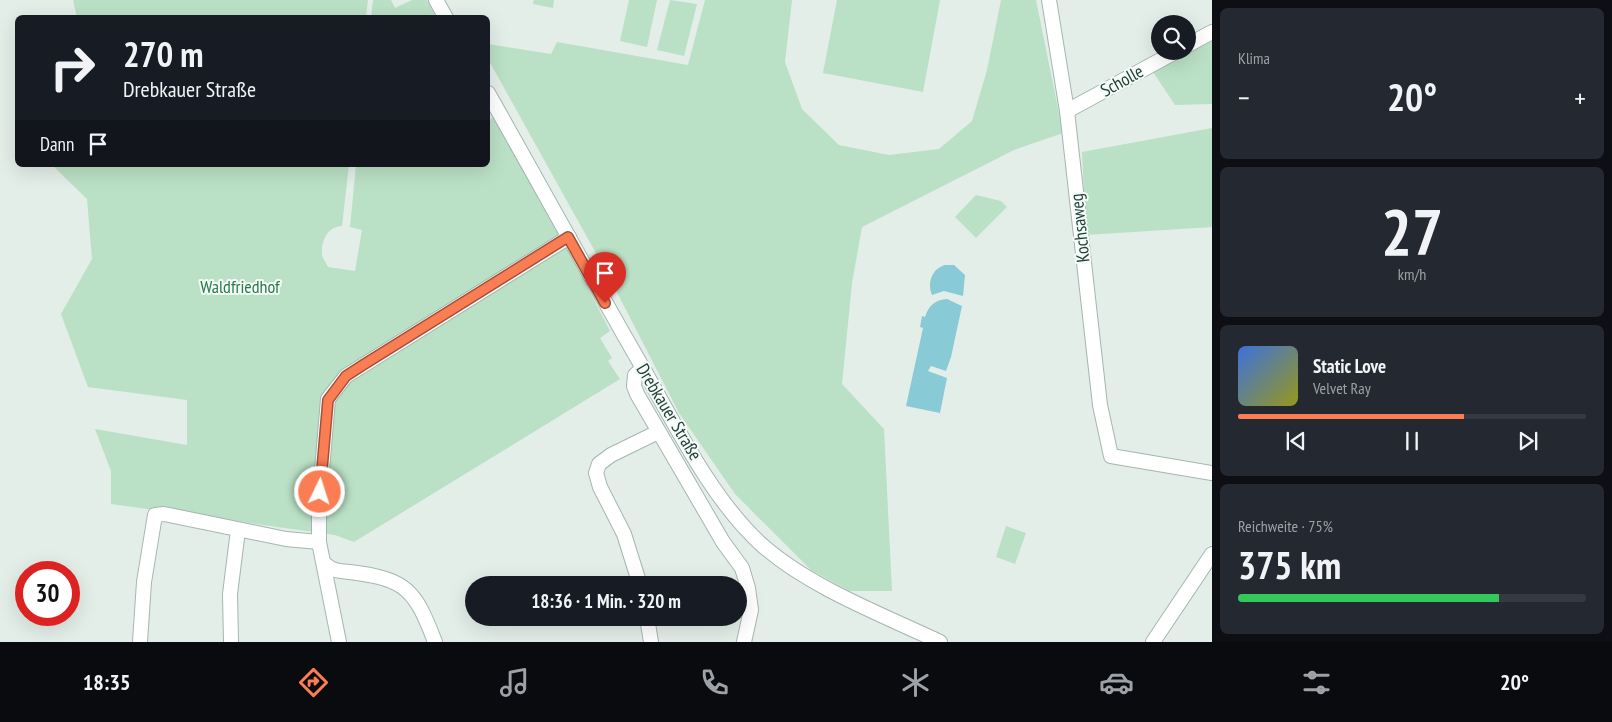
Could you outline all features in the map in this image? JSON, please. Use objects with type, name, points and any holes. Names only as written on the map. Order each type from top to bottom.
[{"type":"street","points":[[436,0],[444,15]]},
{"type":"street","name":"Kochsaweg","points":[[1049,0],[1067,111],[1100,405],[1111,456],[1212,473]]},
{"type":"street","points":[[1196,41],[1212,32]]},
{"type":"street","name":"Scholle","points":[[1067,111],[1160,60]]},
{"type":"street","name":"Drebkauer Straße","points":[[490,97],[688,446],[729,510],[761,544],[791,567],[848,599],[940,642]]},
{"type":"street","points":[[339,642],[325,564],[319,542],[322,464],[328,400],[346,376],[568,237]]},
{"type":"street","points":[[643,368],[636,373],[634,386],[658,432],[723,542],[742,568],[748,588],[751,610],[744,642]]},
{"type":"street","points":[[637,576],[624,534],[600,487],[596,473],[599,464],[610,455],[658,432]]},
{"type":"street","points":[[140,642],[144,582],[155,515],[164,514],[286,539],[319,542]]},
{"type":"street","points":[[231,642],[230,594],[238,530]]},
{"type":"street","points":[[1153,642],[1212,554]]},
{"type":"street","points":[[325,564],[333,570],[378,575],[394,580],[416,598],[435,642]]},
{"type":"street","points":[[648,626],[651,642]]},
{"type":"green space","points":[[73,0],[368,0],[366,15],[76,15]]},
{"type":"green space","points":[[373,0],[391,0],[395,8],[412,0],[427,0],[435,15],[371,15]]},
{"type":"green space","points":[[534,0],[554,0],[553,8],[533,4]]},
{"type":"green space","points":[[629,0],[657,0],[647,47],[620,41]]},
{"type":"green space","points":[[670,0],[697,4],[684,56],[657,50]]},
{"type":"green space","points":[[705,0],[792,0],[785,62],[802,109],[839,145],[889,155],[939,149],[972,121],[987,70],[1001,0],[1036,0],[1063,133],[1014,150],[862,227],[852,283],[842,384],[884,429],[892,591],[849,591],[811,570],[735,494],[679,413],[607,273],[490,63],[490,44],[551,54],[557,42],[688,65]]},
{"type":"green space","points":[[837,0],[940,0],[923,92],[823,73]]},
{"type":"green space","points":[[1212,40],[1212,104],[1175,105],[1153,72],[1175,60],[1196,60],[1196,49]]},
{"type":"green space","name":"Waldfriedhof","points":[[498,114],[610,331],[600,338],[612,358],[608,361],[620,379],[354,542],[335,535],[111,504],[111,471],[95,429],[187,445],[187,400],[88,387],[61,314],[92,259],[87,199],[54,167],[349,167],[342,226],[328,232],[322,246],[322,256],[328,267],[355,271],[362,230],[350,227],[356,167],[490,167],[490,120]]},
{"type":"green space","points":[[1212,128],[1212,227],[1086,235],[1082,152]]},
{"type":"green space","points":[[976,195],[1001,201],[1007,207],[976,238],[955,217]]},
{"type":"green space","points":[[1006,526],[1026,533],[1015,564],[996,557]]},
{"type":"water","points":[[945,265],[954,265],[965,275],[963,296],[944,291],[932,295],[930,281],[934,273]]},
{"type":"water","points":[[947,299],[962,306],[951,357],[946,371],[931,366],[928,371],[947,378],[940,413],[906,406],[923,328],[920,327],[922,316],[925,317],[928,309],[933,304]]},
{"type":"route","points":[[320,492],[328,400],[346,376],[568,237],[605,303]]}]
